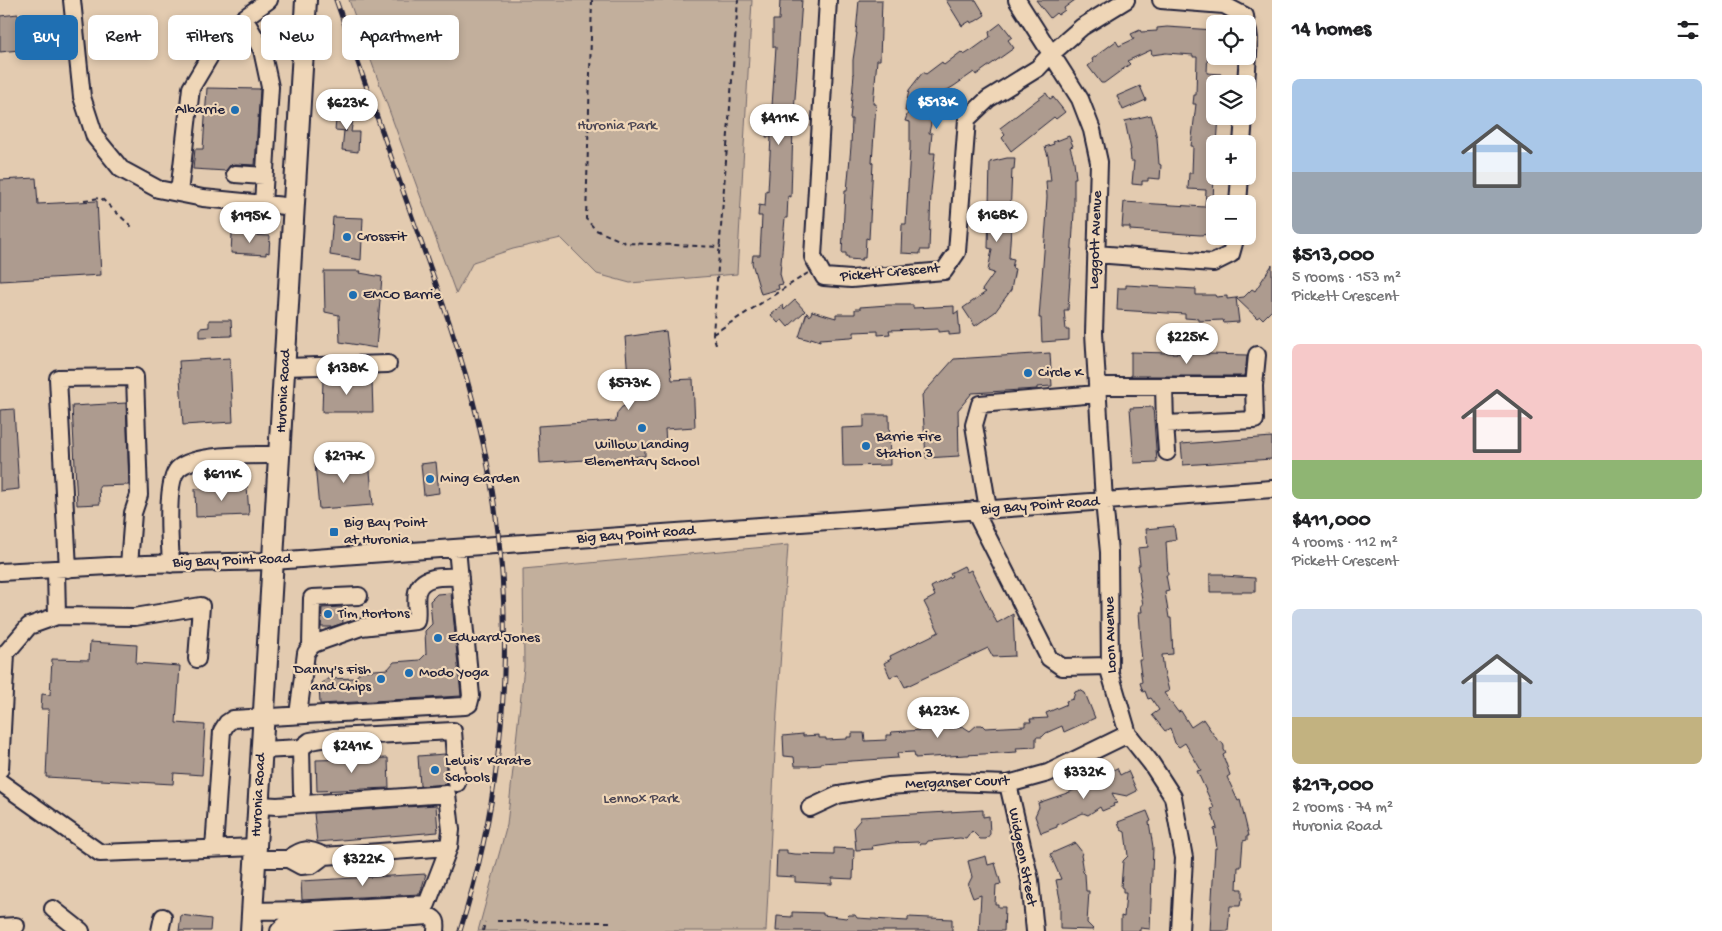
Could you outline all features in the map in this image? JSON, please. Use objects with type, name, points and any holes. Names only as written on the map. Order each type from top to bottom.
[{"type":"main road","name":"Huronia Road","points":[[251,931],[306,0]]},
{"type":"street","points":[[72,0],[82,97],[95,137],[121,169],[158,189],[203,198],[294,207]]},
{"type":"street","points":[[248,15],[269,0]]},
{"type":"street","name":"Pickett Crescent","points":[[828,0],[813,257],[824,277],[851,279],[944,271],[957,252],[967,119],[988,99],[1038,68],[1051,54]]},
{"type":"street","name":"Leggott Avenue","points":[[1017,0],[1080,100],[1092,130],[1098,162],[1094,333],[1104,501]]},
{"type":"street","points":[[1051,54],[1082,27],[1126,0]]},
{"type":"street","points":[[1161,0],[1224,5],[1243,15]]},
{"type":"street","points":[[251,30],[262,50],[270,87],[263,204]]},
{"type":"street","points":[[178,193],[191,88],[208,60]]},
{"type":"street","points":[[235,174],[264,176]]},
{"type":"street","points":[[1096,254],[1213,263],[1231,254],[1234,245]]},
{"type":"street","points":[[1165,424],[1255,420],[1254,386],[1257,355]]},
{"type":"street","points":[[285,367],[388,364]]},
{"type":"street","points":[[57,616],[62,569],[58,378],[135,377],[139,495],[133,513],[129,565]]},
{"type":"street","points":[[1164,386],[1167,452]]},
{"type":"street","points":[[1110,666],[1062,667],[1049,658],[981,510],[974,425],[980,404],[1097,390],[1164,386],[1254,386]]},
{"type":"street","points":[[171,564],[170,499],[178,468],[189,462],[213,457],[250,454],[280,455]]},
{"type":"street","name":"Big Bay Point Road","points":[[0,572],[129,565],[273,561],[1272,490]]},
{"type":"street","name":"Loon Avenue","points":[[1104,501],[1109,552],[1110,673],[1128,734],[1151,763],[1173,797],[1184,858],[1180,931]]},
{"type":"street","points":[[214,849],[222,730],[233,719],[465,706],[469,704],[471,696],[457,548]]},
{"type":"street","points":[[305,715],[306,653],[311,646],[362,627],[416,621],[417,593],[423,583],[431,578],[460,577]]},
{"type":"street","points":[[311,646],[312,598],[359,596]]},
{"type":"street","points":[[0,769],[6,653],[29,626],[57,616],[135,617],[201,606],[197,659]]},
{"type":"street","points":[[262,750],[301,748],[310,741],[334,737],[454,731],[458,783]]},
{"type":"street","name":"Merganser Court","points":[[810,808],[838,795],[888,786],[950,782],[1008,784],[1048,772],[1128,734]]},
{"type":"street","points":[[301,748],[302,792]]},
{"type":"street","points":[[0,782],[100,853],[214,849],[256,853],[288,859],[301,866],[312,865],[324,856],[449,847]]},
{"type":"street","name":"Widgeon Street","points":[[1008,784],[1030,880],[1034,931]]},
{"type":"street","points":[[252,911],[427,904],[449,847],[451,830],[447,794],[277,806],[259,805]]},
{"type":"street","points":[[53,909],[81,931]]},
{"type":"street","points":[[279,931],[284,926],[334,927],[429,916],[437,922],[436,931]]},
{"type":"path","points":[[592,0],[586,219],[596,230],[626,243],[721,247]]},
{"type":"path","points":[[716,344],[713,334],[738,0]]},
{"type":"path","points":[[84,200],[101,198],[133,228]]},
{"type":"path","points":[[713,334],[818,266]]},
{"type":"path","points":[[497,921],[610,922]]},
{"type":"path","points":[[483,931],[486,922]]},
{"type":"green space","name":"Huronia Park","points":[[349,0],[752,0],[737,274],[630,283],[597,274],[561,238],[513,249],[473,262],[456,294],[371,60],[459,60],[459,15],[354,15]]},
{"type":"green space","name":"Lennox Park","points":[[788,545],[766,931],[478,931],[507,825],[524,667],[523,569]]},
{"type":"building","points":[[780,0],[802,0],[793,126],[791,197],[788,196],[787,218],[785,218],[780,274],[783,284],[778,285],[779,289],[761,294],[752,263],[753,255],[760,255],[762,216],[758,216],[759,205],[765,206],[766,190],[768,191],[771,137],[766,137],[767,106],[772,106],[776,47],[773,47],[773,20],[779,20]]},
{"type":"building","points":[[859,0],[882,0],[880,60],[877,60],[873,104],[876,104],[869,239],[866,238],[865,258],[862,258],[862,260],[848,259],[849,257],[846,257],[846,253],[842,253],[845,191],[847,191],[851,146],[852,119],[850,119],[854,74],[853,60]]},
{"type":"building","points":[[946,0],[976,0],[985,15],[976,21],[971,23],[970,21],[962,26]]},
{"type":"building","points":[[1036,0],[1075,0],[1064,8],[1065,10],[1058,15],[1056,13],[1050,18]]},
{"type":"building","points":[[18,14],[15,15],[15,50],[0,52],[0,16]]},
{"type":"building","points":[[1001,23],[1012,37],[1008,40],[1014,48],[976,75],[974,72],[944,92],[935,104],[929,133],[932,133],[930,153],[935,153],[931,192],[929,250],[920,250],[920,254],[901,253],[902,224],[906,224],[910,148],[910,122],[905,121],[908,112],[905,111],[909,90],[923,72],[926,74],[942,62],[944,65],[961,52],[964,55],[972,50],[990,37],[989,32]]},
{"type":"building","points":[[1157,28],[1206,29],[1207,73],[1221,74],[1206,75],[1206,125],[1218,125],[1218,135],[1206,135],[1206,185],[1214,185],[1213,195],[1206,195],[1206,234],[1130,230],[1130,227],[1122,227],[1124,202],[1205,207],[1206,190],[1188,189],[1189,173],[1192,173],[1193,146],[1191,146],[1196,104],[1193,104],[1194,95],[1196,95],[1197,57],[1166,53],[1152,55],[1151,50],[1127,61],[1130,64],[1104,83],[1101,83],[1088,66],[1093,62],[1092,59],[1116,41],[1119,46],[1134,39],[1131,34],[1140,30],[1141,32],[1157,31]]},
{"type":"building","points":[[1140,86],[1146,100],[1123,110],[1117,96]]},
{"type":"building","name":"Albarrie","points":[[207,88],[260,89],[255,165],[230,165],[226,171],[193,169],[195,149],[203,149]]},
{"type":"building","points":[[1046,93],[1050,99],[1053,97],[1065,112],[1056,119],[1054,117],[1011,151],[1002,138],[1005,135],[1000,128]]},
{"type":"building","points":[[337,111],[354,113],[351,132],[359,132],[358,152],[342,150],[344,131],[347,131],[335,130]]},
{"type":"building","points":[[1151,115],[1157,138],[1159,164],[1161,165],[1160,179],[1148,178],[1148,181],[1142,181],[1142,185],[1132,184],[1134,161],[1131,161],[1131,150],[1125,121]]},
{"type":"building","points":[[1069,136],[1073,146],[1070,147],[1076,178],[1074,178],[1074,213],[1068,310],[1064,310],[1066,330],[1069,330],[1069,340],[1042,342],[1041,318],[1039,318],[1047,212],[1046,181],[1051,181],[1045,147]]},
{"type":"building","points":[[1015,158],[1014,169],[1012,169],[1010,217],[1015,218],[1015,228],[1011,228],[1009,258],[1014,259],[1012,268],[1015,269],[1011,290],[995,312],[975,326],[963,308],[986,292],[982,290],[994,273],[988,271],[992,249],[988,248],[990,162]]},
{"type":"building","points":[[36,178],[38,204],[97,201],[101,275],[0,281],[0,180]]},
{"type":"building","name":"CrossFit","points":[[333,217],[363,218],[361,260],[330,255]]},
{"type":"building","points":[[232,234],[270,236],[269,253],[266,252],[266,255],[231,253]]},
{"type":"building","points":[[1272,265],[1272,310],[1263,319],[1260,316],[1257,318],[1236,298],[1239,322],[1224,323],[1223,320],[1198,321],[1198,319],[1185,318],[1185,314],[1117,310],[1118,288],[1126,288],[1126,285],[1196,289],[1196,295],[1227,296],[1227,299],[1244,297],[1252,289],[1255,291]]},
{"type":"building","name":"EMCO Barrie","points":[[324,271],[361,271],[360,273],[382,277],[376,348],[340,342],[339,315],[325,312]]},
{"type":"building","points":[[795,300],[805,311],[788,327],[782,320],[778,323],[771,315],[783,305],[784,310]]},
{"type":"building","points":[[913,305],[913,308],[954,306],[954,314],[958,311],[960,334],[949,335],[949,331],[938,332],[938,329],[918,329],[889,330],[890,334],[878,335],[878,331],[854,332],[854,336],[851,337],[820,339],[820,341],[799,337],[807,312],[810,316],[812,311],[836,318],[836,314],[855,314],[855,309],[860,309],[860,307]]},
{"type":"building","points":[[209,320],[231,320],[232,336],[200,337],[200,328],[209,327]]},
{"type":"building","points":[[666,331],[672,380],[693,379],[695,427],[665,429],[666,444],[645,445],[645,456],[540,463],[538,426],[616,421],[617,413],[622,407],[630,404],[625,337]]},
{"type":"building","points":[[1131,352],[1247,355],[1245,376],[1131,376]]},
{"type":"building","points":[[1050,353],[1052,386],[1037,387],[1037,389],[972,393],[958,410],[959,456],[926,458],[922,395],[954,359]]},
{"type":"building","points":[[230,358],[233,422],[183,425],[179,361]]},
{"type":"building","points":[[323,380],[372,381],[373,412],[322,412]]},
{"type":"building","points":[[126,403],[129,485],[99,486],[100,504],[77,505],[72,406]]},
{"type":"building","points":[[1153,407],[1157,462],[1134,463],[1130,408]]},
{"type":"building","points":[[14,409],[19,489],[0,491],[0,410]]},
{"type":"building","name":"Barrie Fire Station 3","points":[[864,415],[889,415],[890,465],[843,466],[842,428],[864,427]]},
{"type":"building","points":[[1272,437],[1272,459],[1183,465],[1181,444]]},
{"type":"building","points":[[369,460],[373,505],[319,509],[315,464]]},
{"type":"building","name":"Ming Garden","points":[[436,462],[439,493],[424,495],[421,464]]},
{"type":"building","points":[[247,486],[249,515],[196,517],[195,489]]},
{"type":"building","points":[[1174,526],[1176,540],[1166,542],[1168,575],[1166,575],[1169,591],[1165,592],[1169,618],[1171,618],[1173,654],[1162,655],[1169,691],[1164,693],[1178,712],[1181,711],[1191,727],[1203,719],[1218,741],[1222,742],[1226,753],[1223,755],[1230,775],[1227,777],[1238,801],[1240,800],[1249,836],[1247,836],[1247,840],[1243,841],[1241,867],[1238,867],[1237,889],[1242,889],[1242,900],[1240,906],[1230,906],[1228,931],[1210,931],[1215,848],[1217,848],[1214,829],[1217,828],[1211,809],[1214,808],[1197,771],[1201,770],[1185,743],[1179,747],[1175,743],[1170,728],[1165,731],[1152,715],[1159,710],[1151,698],[1148,699],[1145,691],[1143,692],[1140,683],[1142,682],[1139,660],[1142,660],[1139,612],[1142,612],[1141,605],[1143,605],[1139,582],[1138,548],[1148,547],[1146,529]]},
{"type":"building","points":[[964,566],[967,572],[971,570],[997,623],[1013,614],[1015,656],[993,657],[988,648],[905,687],[898,674],[890,677],[884,663],[891,659],[890,656],[939,632],[924,602],[935,596],[931,587],[952,576],[950,573]]},
{"type":"building","points":[[1210,574],[1255,578],[1255,592],[1210,592]]},
{"type":"building","points":[[451,593],[461,696],[320,704],[319,686],[327,679],[355,678],[361,671],[388,669],[394,662],[420,660],[426,654],[425,631],[432,624],[430,601],[437,594]]},
{"type":"building","points":[[342,607],[343,623],[331,627],[321,627],[322,608]]},
{"type":"building","points":[[90,642],[137,645],[136,663],[180,666],[176,723],[205,725],[202,775],[174,773],[173,784],[46,777],[49,709],[41,709],[42,694],[50,695],[52,659],[89,660]]},
{"type":"building","points":[[1080,690],[1085,693],[1095,718],[1064,732],[1062,726],[1046,733],[1042,737],[1036,737],[1036,747],[1016,748],[1017,752],[915,758],[914,752],[897,753],[898,758],[821,763],[821,765],[807,766],[795,766],[794,757],[784,756],[783,736],[819,735],[819,738],[826,738],[826,740],[847,739],[847,737],[852,737],[852,733],[864,733],[865,741],[886,740],[886,735],[892,735],[891,732],[962,726],[970,731],[977,725],[982,725],[985,728],[1025,726],[1025,722],[1031,722],[1030,719],[1048,718],[1046,713],[1067,704],[1066,701],[1073,699],[1075,692]]},
{"type":"building","name":"Lewis’ Karate Schools","points":[[445,754],[447,784],[420,786],[418,756]]},
{"type":"building","points":[[388,758],[389,788],[317,791],[316,760]]},
{"type":"building","points":[[1117,768],[1120,775],[1128,771],[1137,791],[1127,796],[1112,793],[1117,803],[1113,804],[1114,806],[1102,811],[1100,807],[1088,815],[1083,813],[1041,833],[1035,816],[1039,807],[1038,803],[1070,792]]},
{"type":"building","points":[[436,805],[438,832],[317,842],[314,813]]},
{"type":"building","points":[[983,810],[983,817],[989,816],[990,834],[986,839],[980,839],[972,831],[966,839],[928,841],[926,844],[918,842],[892,843],[872,846],[873,849],[856,850],[854,827],[860,820],[860,817]]},
{"type":"building","points":[[1147,811],[1151,821],[1149,822],[1153,847],[1150,929],[1140,928],[1140,931],[1121,931],[1121,916],[1124,917],[1126,893],[1123,893],[1123,888],[1121,887],[1123,861],[1128,856],[1125,832],[1121,830],[1118,822]]},
{"type":"building","points":[[1075,843],[1082,852],[1081,859],[1085,874],[1086,891],[1089,891],[1087,923],[1094,930],[1060,929],[1060,899],[1056,880],[1061,879],[1050,854]]},
{"type":"building","points":[[834,848],[854,849],[853,879],[832,878],[832,884],[795,882],[795,877],[776,876],[777,850],[787,850],[787,853],[794,854],[834,855]]},
{"type":"building","points":[[986,856],[988,865],[995,863],[1001,884],[996,885],[995,904],[998,904],[998,907],[1005,907],[1004,931],[979,931],[981,895],[973,898],[968,885],[972,877],[968,861]]},
{"type":"building","points":[[426,874],[420,894],[302,900],[301,881]]},
{"type":"building","points":[[792,912],[823,913],[823,915],[846,918],[849,915],[855,915],[857,918],[908,921],[908,917],[952,919],[952,931],[776,931],[777,916],[792,917]]},
{"type":"building","points":[[181,915],[211,919],[210,931],[179,931]]},
{"type":"railway","points":[[336,0],[442,300],[465,372],[478,421],[491,484],[500,548],[504,613],[504,678],[499,742],[491,806],[477,869],[460,931]]},
{"type":"place","name":"Albarrie","points":[[235,110]]},
{"type":"place","name":"CrossFit","points":[[347,237]]},
{"type":"place","name":"EMCO Barrie","points":[[353,295]]},
{"type":"place","name":"Circle K","points":[[1028,373]]},
{"type":"place","name":"Willow Landing Elementary School","points":[[642,428]]},
{"type":"place","name":"Barrie Fire Station 3","points":[[866,446]]},
{"type":"place","name":"Ming Garden","points":[[430,479]]},
{"type":"place","name":"Big Bay Point at Huronia","points":[[334,532]]},
{"type":"place","name":"Tim Hortons","points":[[328,614]]},
{"type":"place","name":"Edward Jones","points":[[438,638]]},
{"type":"place","name":"Modo Yoga","points":[[409,673]]},
{"type":"place","name":"Danny's Fish and Chips","points":[[381,679]]},
{"type":"place","name":"Lewis’ Karate Schools","points":[[435,770]]}]
